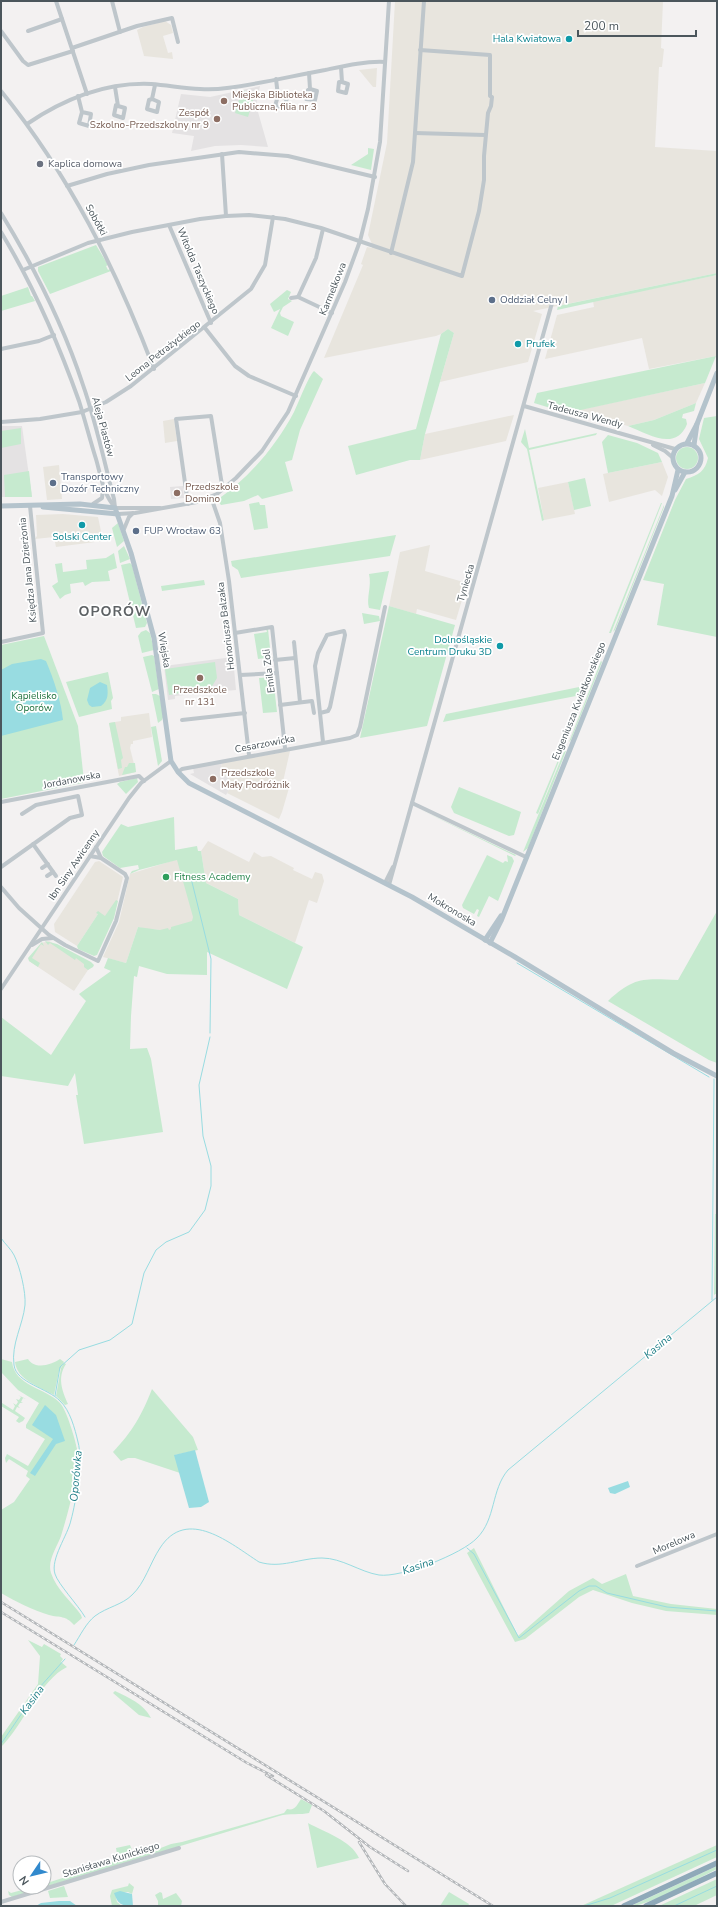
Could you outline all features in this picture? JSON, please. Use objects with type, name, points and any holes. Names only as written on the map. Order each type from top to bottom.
[{"type":"highway","points":[[624,1906],[717,1863]]},
{"type":"highway","points":[[646,1906],[717,1873]]},
{"type":"main road","points":[[687,443],[697,424],[717,373]]},
{"type":"main road","points":[[694,445],[697,424]]},
{"type":"main road","points":[[687,443],[694,445],[701,454],[700,462],[694,471],[685,472],[678,470],[672,458],[675,449],[682,444],[687,443]]},
{"type":"main road","name":"Eugeniusza Kwiatkowskiego","points":[[672,496],[678,470]]},
{"type":"main road","name":"Eugeniusza Kwiatkowskiego","points":[[487,942],[503,913],[672,496],[685,472]]},
{"type":"main road","points":[[32,506],[53,504],[89,505],[115,508]]},
{"type":"main road","points":[[1,506],[32,506],[118,514]]},
{"type":"main road","name":"Wiejska","points":[[115,508],[124,530],[154,638],[171,761],[176,770]]},
{"type":"main road","name":"Mokronoska","points":[[176,770],[196,787],[387,884],[436,911],[673,1053],[717,1076]]},
{"type":"street","points":[[56,1],[87,94]]},
{"type":"street","points":[[112,1],[120,32]]},
{"type":"street","name":"Karmelkowa","points":[[118,514],[134,513],[188,504],[211,497],[224,489],[262,451],[280,426],[296,396],[332,312],[360,241],[375,177],[382,120],[389,1]]},
{"type":"street","points":[[391,253],[408,185],[415,133],[424,1]]},
{"type":"street","points":[[1,31],[23,61],[28,65],[141,25],[172,18],[178,42]]},
{"type":"street","points":[[28,31],[62,20]]},
{"type":"street","points":[[23,270],[99,240],[170,225],[226,216],[249,215],[273,217],[323,229],[462,276],[479,211],[484,180],[486,135],[492,97],[490,96],[489,80],[490,55],[420,50]]},
{"type":"street","points":[[27,124],[56,106],[78,96],[115,87],[155,84],[202,90],[226,88],[341,67],[385,62]]},
{"type":"street","points":[[341,67],[342,82]]},
{"type":"street","points":[[309,73],[310,89]]},
{"type":"street","points":[[276,79],[278,96]]},
{"type":"street","points":[[152,99],[155,84]]},
{"type":"street","points":[[115,87],[118,106]]},
{"type":"street","name":"Sobótki","points":[[1,91],[27,124],[67,186],[99,240],[118,280],[154,369]]},
{"type":"street","points":[[78,96],[82,112]]},
{"type":"street","points":[[415,133],[486,135]]},
{"type":"street","points":[[67,186],[133,168],[222,154],[251,152],[288,156],[375,177]]},
{"type":"street","points":[[222,154],[226,216]]},
{"type":"street","name":"Aleja Piastów","points":[[1,213],[32,266],[64,334],[91,409],[114,497],[115,508]]},
{"type":"street","name":"Leona Petrażyckiego","points":[[1,422],[40,419],[82,412],[91,409],[118,395],[154,369],[246,295],[256,284],[265,265],[273,217]]},
{"type":"street","name":"Witolda Taszyckiego","points":[[170,225],[211,323]]},
{"type":"street","points":[[298,297],[316,258],[323,229]]},
{"type":"street","name":"Aleja Piastów","points":[[1,232],[23,270],[54,335],[82,412],[103,486],[109,501],[115,508]]},
{"type":"street","points":[[291,298],[298,297],[332,312]]},
{"type":"street","name":"Tyniecka","points":[[387,884],[393,874],[393,867],[552,303]]},
{"type":"street","points":[[205,328],[235,366],[249,376],[296,396]]},
{"type":"street","points":[[1,349],[28,344],[54,335]]},
{"type":"street","name":"Tadeusza Wendy","points":[[524,406],[675,449]]},
{"type":"street","points":[[188,504],[176,419],[211,416],[222,485],[224,489]]},
{"type":"street","name":"Tadeusza Wendy","points":[[642,440],[666,451],[672,458]]},
{"type":"street","points":[[89,505],[97,503],[101,499],[103,486]]},
{"type":"street","name":"Honoriusza Balzaka","points":[[211,497],[220,522],[245,713],[249,755]]},
{"type":"street","name":"Księdza Jana Dzierżonia","points":[[1,642],[44,633],[32,506]]},
{"type":"street","name":"Karmelkowa","points":[[115,508],[162,508]]},
{"type":"street","points":[[124,530],[128,517],[134,513]]},
{"type":"street","name":"Cesarzowicka","points":[[176,770],[285,748],[350,738],[357,735],[360,727],[385,607]]},
{"type":"street","name":"Emila Zoli","points":[[235,633],[272,627],[285,748]]},
{"type":"street","points":[[320,713],[328,711],[330,707],[346,635],[344,631],[327,635],[318,653],[314,666],[323,742]]},
{"type":"street","points":[[294,642],[300,702]]},
{"type":"street","points":[[276,660],[295,658]]},
{"type":"street","points":[[240,675],[277,672]]},
{"type":"street","points":[[280,705],[312,701],[314,713]]},
{"type":"street","points":[[182,720],[245,713]]},
{"type":"street","name":"Ibn Siny Awicenny","points":[[1,989],[129,798],[144,781],[171,761]]},
{"type":"street","name":"Jordanowska","points":[[1,802],[139,776],[144,781]]},
{"type":"street","points":[[1,868],[70,818],[82,815],[78,796],[36,805],[22,814]]},
{"type":"street","points":[[412,803],[526,857]]},
{"type":"street","points":[[33,844],[55,874],[47,876]]},
{"type":"street","points":[[96,847],[101,858]]},
{"type":"street","points":[[1,887],[13,903],[53,938],[77,952],[98,961],[116,920],[127,878],[125,874],[101,858],[90,856]]},
{"type":"street","points":[[42,868],[48,864]]},
{"type":"street","points":[[30,946],[42,939],[53,938]]},
{"type":"street","name":"Morelowa","points":[[637,1566],[717,1534]]},
{"type":"street","name":"Stanisława Kunickiego","points":[[1,1902],[179,1848]]},
{"type":"shaded area","points":[[395,1],[663,1],[661,48],[664,49],[662,67],[659,67],[655,147],[717,151],[717,273],[533,311],[542,314],[528,362],[440,382],[454,333],[448,329],[436,336],[324,358],[363,265],[361,264],[367,247],[372,248],[368,235],[387,143]]},
{"type":"shaded area","points":[[165,21],[171,25],[173,33],[163,36],[168,53],[172,52],[173,59],[144,56],[137,30]]},
{"type":"shaded area","points":[[377,68],[376,87],[373,87],[359,70]]},
{"type":"shaded area","name":"Zespół Szkolno-Przedszkolny nr 9","points":[[260,86],[256,105],[268,147],[241,145],[215,146],[191,151],[194,136],[172,133],[181,94],[210,97]]},
{"type":"shaded area","points":[[717,275],[716,356],[649,369],[642,338],[545,359],[557,315],[594,307],[593,301]]},
{"type":"shaded area","points":[[705,383],[696,403],[654,420],[628,426],[574,411]]},
{"type":"shaded area","points":[[514,415],[506,441],[420,460],[425,434]]},
{"type":"shaded area","points":[[174,419],[177,441],[165,443],[163,421]]},
{"type":"shaded area","points":[[1,426],[22,426],[32,497],[1,497]]},
{"type":"shaded area","points":[[662,462],[668,477],[662,496],[655,490],[609,502],[603,474]]},
{"type":"shaded area","name":"Transportowy Dozór Techniczny","points":[[59,465],[62,499],[47,500],[43,467]]},
{"type":"shaded area","points":[[568,482],[575,514],[544,520],[538,488]]},
{"type":"shaded area","name":"Przedszkole Domino","points":[[183,486],[184,498],[171,499],[170,487]]},
{"type":"shaded area","points":[[63,514],[98,517],[103,541],[56,547],[54,537],[35,539],[37,536],[36,515]]},
{"type":"shaded area","points":[[430,545],[425,571],[467,583],[456,620],[417,609],[416,614],[389,606],[400,552]]},
{"type":"shaded area","name":"Przedszkole nr 131","points":[[233,657],[236,690],[175,696],[175,699],[168,700],[164,666]]},
{"type":"shaded area","points":[[149,713],[152,737],[133,741],[130,748],[136,772],[119,776],[109,723],[121,721],[121,717]]},
{"type":"shaded area","points":[[290,751],[282,786],[289,788],[279,819],[227,793],[231,786],[219,774],[222,763]]},
{"type":"shaded area","name":"Przedszkole Mały Podróżnik","points":[[222,763],[219,774],[228,777],[231,786],[226,795],[190,774],[194,773],[193,768]]},
{"type":"shaded area","points":[[208,841],[249,862],[254,852],[262,857],[271,856],[294,868],[293,870],[312,879],[315,872],[322,874],[324,881],[317,903],[309,900],[295,943],[239,915],[238,899],[206,883],[201,851]]},
{"type":"shaded area","points":[[178,859],[202,933],[138,927],[126,963],[103,957],[119,922],[130,874]]},
{"type":"shaded area","points":[[99,861],[123,877],[113,920],[98,914],[77,946],[55,932],[54,924],[95,862]]},
{"type":"shaded area","points":[[49,941],[92,964],[74,991],[29,961],[41,943]]},
{"type":"shaded area","points":[[717,1094],[717,1222],[715,1222]]},
{"type":"green space","points":[[242,90],[255,94],[248,117],[235,113]]},
{"type":"green space","points":[[368,148],[374,149],[371,170],[351,165],[368,154]]},
{"type":"green space","points":[[96,245],[108,265],[106,266],[108,270],[110,269],[111,271],[50,294],[38,271],[38,267]]},
{"type":"green space","points":[[717,273],[717,275],[557,310],[558,306]]},
{"type":"green space","points":[[28,287],[31,296],[35,301],[1,311],[1,296]]},
{"type":"green space","points":[[287,290],[291,292],[288,299],[292,301],[283,307],[280,313],[281,316],[294,322],[288,336],[271,328],[280,309],[274,312],[270,304]]},
{"type":"green space","points":[[448,329],[454,333],[425,434],[420,460],[410,460],[356,475],[348,446],[416,429],[441,334]]},
{"type":"green space","points":[[716,356],[705,383],[567,413],[534,403],[537,393]]},
{"type":"green space","points":[[314,371],[323,379],[300,430],[292,460],[285,462],[293,491],[262,499],[258,495],[244,501],[221,505],[217,500],[240,482],[251,471],[279,437],[294,412],[306,384]]},
{"type":"green space","points":[[696,403],[694,411],[683,414],[682,418],[686,419],[687,424],[682,432],[676,437],[669,439],[661,438],[628,426],[654,420]]},
{"type":"green space","points":[[717,416],[717,637],[657,625],[664,584],[643,580],[675,500],[686,479],[701,472],[707,462],[708,458],[699,439],[704,418]]},
{"type":"green space","points":[[21,428],[21,444],[1,448],[1,431]]},
{"type":"green space","points":[[525,429],[529,448],[597,433],[596,435],[529,450],[544,520],[542,521],[527,449],[521,442]]},
{"type":"green space","points":[[608,435],[637,443],[658,453],[662,462],[608,473],[602,442]]},
{"type":"green space","points":[[687,447],[695,450],[698,458],[695,466],[687,469],[679,466],[676,458],[679,450]]},
{"type":"green space","points":[[29,471],[32,497],[5,497],[4,475]]},
{"type":"green space","points":[[585,478],[591,506],[574,510],[568,482]]},
{"type":"green space","points":[[259,502],[260,505],[265,505],[268,528],[254,530],[249,504]]},
{"type":"green space","points":[[661,503],[611,633],[609,633]]},
{"type":"green space","points":[[664,505],[615,630],[613,632]]},
{"type":"green space","points":[[118,523],[124,541],[117,547],[112,528]]},
{"type":"green space","points":[[396,535],[390,556],[241,578],[238,570],[232,566],[231,561]]},
{"type":"green space","points":[[124,546],[130,559],[120,563],[118,551]]},
{"type":"green space","points":[[114,553],[117,568],[108,571],[110,581],[92,582],[85,586],[83,582],[70,584],[71,593],[60,599],[52,586],[58,582],[55,564],[62,563],[63,572],[87,569],[86,560],[106,558]]},
{"type":"green space","points":[[130,563],[132,565],[147,623],[145,627],[136,628],[121,565]]},
{"type":"green space","points":[[389,571],[380,610],[369,608],[369,574]]},
{"type":"green space","points":[[204,580],[205,585],[162,591],[161,586]]},
{"type":"green space","points":[[389,606],[455,625],[427,726],[360,738]]},
{"type":"green space","points":[[362,613],[379,616],[380,621],[364,624]]},
{"type":"green space","points":[[266,629],[268,629],[271,657],[274,657],[258,659],[254,634],[267,632]]},
{"type":"green space","points":[[146,630],[150,633],[154,650],[142,653],[138,636],[141,632]]},
{"type":"green space","points":[[44,636],[78,726],[84,781],[82,783],[1,799],[1,645]]},
{"type":"green space","points":[[154,656],[159,689],[152,692],[143,657]]},
{"type":"green space","points":[[600,656],[568,738],[566,740]]},
{"type":"green space","points":[[601,661],[602,662],[569,742]]},
{"type":"green space","points":[[215,662],[217,678],[211,688],[169,695],[165,669]]},
{"type":"green space","points":[[108,672],[113,698],[111,701],[112,709],[79,717],[66,682]]},
{"type":"green space","points":[[273,677],[277,712],[263,713],[259,678]]},
{"type":"green space","points":[[584,686],[581,695],[443,722],[446,714]]},
{"type":"green space","points":[[152,694],[160,696],[163,717],[158,723]]},
{"type":"green space","points":[[115,722],[123,758],[121,760],[122,768],[118,769],[109,723]]},
{"type":"green space","points":[[156,726],[162,761],[158,766],[151,727]]},
{"type":"green space","points":[[565,746],[538,814],[536,813]]},
{"type":"green space","points":[[566,747],[566,751],[528,848],[523,852]]},
{"type":"green space","points":[[129,763],[135,763],[136,772],[122,775],[125,767],[127,767]]},
{"type":"green space","points":[[137,778],[138,782],[126,794],[117,784],[120,782]]},
{"type":"green space","points":[[459,787],[521,812],[514,835],[509,836],[454,813],[451,807]]},
{"type":"green space","points":[[419,809],[516,855],[515,856]]},
{"type":"green space","points":[[174,817],[175,850],[197,846],[198,851],[201,851],[206,883],[238,899],[239,915],[303,947],[287,989],[207,952],[207,975],[167,974],[139,966],[137,977],[134,976],[130,1049],[147,1048],[151,1059],[163,1132],[84,1144],[76,1095],[78,1095],[75,1073],[68,1086],[1,1076],[1,1017],[51,1055],[86,1001],[79,994],[111,971],[104,968],[108,958],[126,963],[138,927],[160,930],[168,928],[169,930],[171,927],[192,921],[193,917],[177,860],[139,870],[130,874],[132,871],[139,869],[138,865],[120,868],[103,856],[102,852],[121,824],[128,827]]},
{"type":"green space","points":[[487,855],[503,863],[505,861],[508,862],[507,855],[512,857],[514,861],[498,901],[489,896],[479,917],[477,916],[479,910],[477,909],[474,914],[463,908],[462,905]]},
{"type":"green space","points":[[116,900],[118,901],[114,918],[97,955],[94,956],[78,949],[77,946],[98,914],[96,913],[98,911],[105,916]]},
{"type":"green space","points":[[717,911],[717,1063],[709,1060],[608,1001],[617,993],[633,983],[657,979],[678,980]]},
{"type":"green space","points":[[45,941],[57,944],[91,962],[94,965],[93,967],[88,970],[84,967],[84,964],[76,958],[75,960],[50,943],[48,945]]},
{"type":"green space","points":[[42,942],[44,946],[41,944],[32,958],[40,963],[38,967],[29,961],[28,958]]},
{"type":"green space","points":[[715,1214],[717,1214],[717,1293],[714,1295]]},
{"type":"green space","points":[[1,1359],[12,1362],[14,1370],[24,1382],[53,1397],[62,1405],[74,1438],[77,1449],[77,1469],[73,1492],[61,1536],[51,1559],[50,1568],[53,1579],[81,1615],[82,1618],[74,1625],[63,1617],[37,1611],[1,1593],[1,1510],[14,1502],[30,1479],[26,1476],[28,1471],[9,1459],[6,1463],[5,1458],[7,1454],[28,1466],[45,1439],[26,1428],[26,1425],[39,1403],[18,1390],[1,1372]]},
{"type":"green space","points":[[28,1359],[39,1365],[48,1365],[60,1359],[64,1362],[59,1371],[54,1395],[30,1382],[20,1374],[15,1362]]},
{"type":"green space","points":[[64,1363],[66,1364],[63,1369],[61,1384],[68,1404],[65,1405],[56,1396],[61,1368]]},
{"type":"green space","points":[[152,1389],[193,1437],[198,1450],[175,1455],[180,1473],[135,1458],[128,1458],[121,1461],[113,1452],[136,1423]]},
{"type":"green space","points":[[18,1395],[26,1399],[23,1398],[21,1402],[23,1403],[20,1403],[18,1406],[20,1408],[17,1407],[15,1411],[25,1418],[19,1423],[16,1421],[19,1417],[1,1406],[2,1403],[13,1410],[15,1406],[13,1403],[16,1405],[18,1402],[16,1399],[19,1400],[21,1397]]},
{"type":"green space","points":[[474,1548],[518,1636],[569,1591],[593,1578],[602,1584],[626,1574],[633,1596],[671,1604],[717,1609],[717,1615],[666,1611],[632,1603],[593,1590],[579,1597],[525,1639],[515,1642],[467,1553]]},
{"type":"green space","points":[[28,1640],[42,1647],[44,1644],[61,1654],[60,1656],[63,1659],[61,1662],[67,1667],[58,1673],[40,1692],[17,1728],[1,1747],[1,1737],[38,1684],[40,1656]]},
{"type":"green space","points":[[115,1691],[144,1708],[151,1718],[139,1715],[113,1693]]},
{"type":"green space","points":[[301,1799],[312,1805],[309,1813],[279,1816],[52,1885],[52,1881],[118,1860],[116,1848],[130,1845],[134,1855],[138,1852],[148,1850],[153,1851],[171,1844],[284,1813],[287,1809],[296,1807]]},
{"type":"green space","points":[[308,1823],[344,1841],[359,1858],[317,1868]]},
{"type":"green space","points":[[717,1845],[717,1857],[611,1906],[581,1906]]},
{"type":"green space","points":[[717,1866],[717,1869],[674,1891],[639,1905],[631,1906]]},
{"type":"green space","points":[[717,1879],[717,1895],[694,1906],[659,1906]]},
{"type":"green space","points":[[129,1883],[134,1887],[132,1894],[128,1892],[115,1893],[117,1902],[122,1906],[112,1906],[110,1896],[112,1890],[128,1886]]},
{"type":"green space","points":[[64,1886],[68,1897],[50,1898],[49,1895],[52,1895],[52,1890]]},
{"type":"green space","points":[[8,1891],[12,1895],[19,1895],[12,1897],[9,1895]]},
{"type":"green space","points":[[160,1892],[162,1893],[163,1899],[176,1893],[182,1901],[181,1906],[158,1906],[158,1901],[155,1895]]},
{"type":"green space","points":[[449,1892],[469,1904],[468,1906],[440,1906]]},
{"type":"water","name":"Kąpielisko Oporów","points":[[41,659],[46,661],[52,676],[59,698],[63,720],[1,736],[1,670],[12,664]]},
{"type":"water","points":[[100,682],[107,685],[107,699],[101,706],[92,707],[89,705],[87,700],[90,688]]},
{"type":"water","points":[[45,1405],[56,1415],[65,1441],[56,1444],[35,1476],[30,1473],[53,1439],[32,1425]]},
{"type":"water","points":[[195,1450],[209,1502],[201,1507],[189,1508],[174,1455]]},
{"type":"water","points":[[628,1481],[630,1487],[615,1494],[610,1493],[608,1488]]},
{"type":"water","points":[[120,1891],[132,1894],[133,1906],[120,1904],[114,1893]]},
{"type":"water","points":[[70,1901],[77,1906],[36,1906],[41,1903]]},
{"type":"waterway","points":[[191,878],[211,959],[210,1033]]},
{"type":"waterway","points":[[517,963],[709,1077]]},
{"type":"waterway","points":[[55,1396],[60,1367],[79,1350],[110,1340],[132,1324],[144,1273],[156,1250],[166,1242],[189,1232],[205,1210],[211,1186],[211,1166],[203,1136],[199,1085],[210,1037]]},
{"type":"waterway","points":[[712,1300],[714,1079]]},
{"type":"waterway","name":"Oporówka","points":[[1,1238],[13,1253],[25,1293],[24,1312],[14,1350],[14,1365],[16,1371],[26,1381],[55,1396],[64,1405],[72,1420],[78,1442],[80,1459],[75,1503],[69,1526],[57,1554],[54,1568],[55,1574],[60,1583],[85,1617]]},
{"type":"waterway","name":"Kasina","points":[[74,1645],[86,1626],[95,1616],[124,1601],[137,1590],[160,1548],[171,1536],[183,1530],[196,1529],[209,1532],[236,1546],[259,1562],[267,1564],[283,1564],[314,1558],[322,1558],[337,1560],[379,1575],[389,1575],[416,1569],[431,1564],[458,1551],[477,1538],[483,1530],[491,1513],[499,1486],[508,1470],[717,1297]]},
{"type":"waterway","points":[[467,1548],[474,1554],[519,1638],[579,1591],[589,1586],[596,1586],[607,1593],[667,1607],[717,1611]]},
{"type":"waterway","name":"Kasina","points":[[1,1744],[39,1688],[65,1659]]},
{"type":"waterway","points":[[584,1906],[610,1898],[717,1850]]},
{"type":"waterway","points":[[674,1906],[717,1886]]},
{"type":"railway","points":[[1,1602],[493,1906]]},
{"type":"railway","points":[[1,1612],[247,1763],[273,1776]]},
{"type":"railway","points":[[266,1775],[324,1811],[370,1847],[408,1871]]},
{"type":"railway","points":[[359,1842],[385,1884],[406,1906]]},
{"type":"place","name":"Hala Kwiatowa","points":[[569,39]]},
{"type":"place","name":"Miejska Biblioteka Publiczna, filia nr 3","points":[[224,101]]},
{"type":"place","name":"Zespół Szkolno-Przedszkolny nr 9","points":[[217,119]]},
{"type":"place","name":"Kaplica domowa","points":[[40,164]]},
{"type":"place","name":"Oddział Celny I","points":[[492,300]]},
{"type":"place","name":"Prufek","points":[[518,344]]},
{"type":"place","name":"Transportowy Dozór Techniczny","points":[[53,483]]},
{"type":"place","name":"Przedszkole Domino","points":[[177,493]]},
{"type":"place","name":"Solski Center","points":[[82,525]]},
{"type":"place","name":"FUP Wrocław 63","points":[[136,531]]},
{"type":"place","name":"Dolnośląskie Centrum Druku 3D","points":[[500,646]]},
{"type":"place","name":"Przedszkole nr 131","points":[[200,678]]},
{"type":"place","name":"Przedszkole Mały Podróżnik","points":[[213,779]]},
{"type":"place","name":"Fitness Academy","points":[[166,877]]},
{"type":"district","name":"OPORÓW","points":[[115,611]]}]
